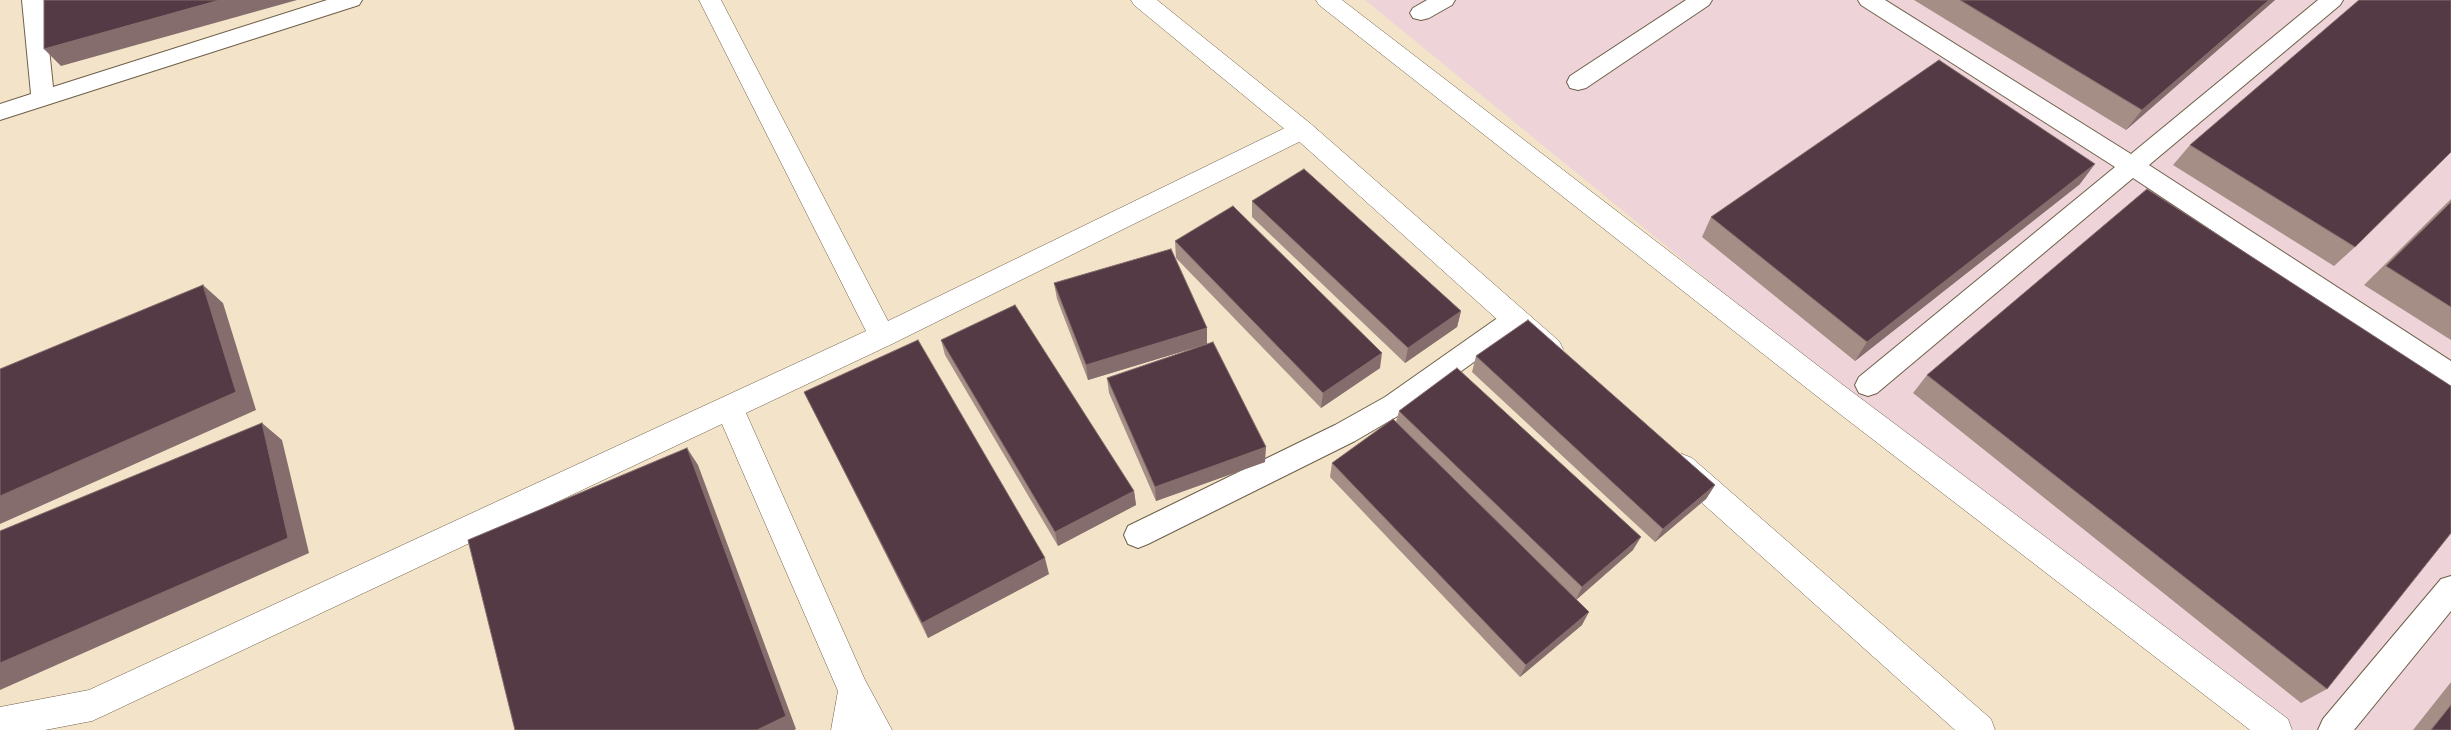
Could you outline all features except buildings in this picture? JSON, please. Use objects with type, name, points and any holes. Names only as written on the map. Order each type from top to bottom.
[{"type":"street","points":[[710,0],[882,336]]},
{"type":"street","points":[[1142,0],[1302,130],[1567,365]]},
{"type":"street","points":[[1327,0],[1833,392],[2276,730]]},
{"type":"street","points":[[0,722],[92,705],[882,336],[1302,130]]},
{"type":"street","points":[[730,407],[854,691],[876,730]]},
{"type":"street","points":[[1664,451],[1978,730]]},
{"type":"street","points":[[847,730],[854,691]]},
{"type":"lane","points":[[33,0],[43,98]]},
{"type":"lane","points":[[0,112],[351,0]]},
{"type":"lane","points":[[1421,13],[1444,0]]},
{"type":"lane","points":[[1578,82],[1701,0]]},
{"type":"lane","points":[[1869,0],[2132,166],[2451,375]]},
{"type":"lane","points":[[1868,385],[2332,0]]},
{"type":"lane","points":[[1138,534],[1345,432],[1394,405],[1515,319]]},
{"type":"lane","points":[[2334,730],[2451,589]]},
{"type":"shaded area","points":[[1365,0],[2451,0],[2451,730],[2277,730],[1852,398]]}]
